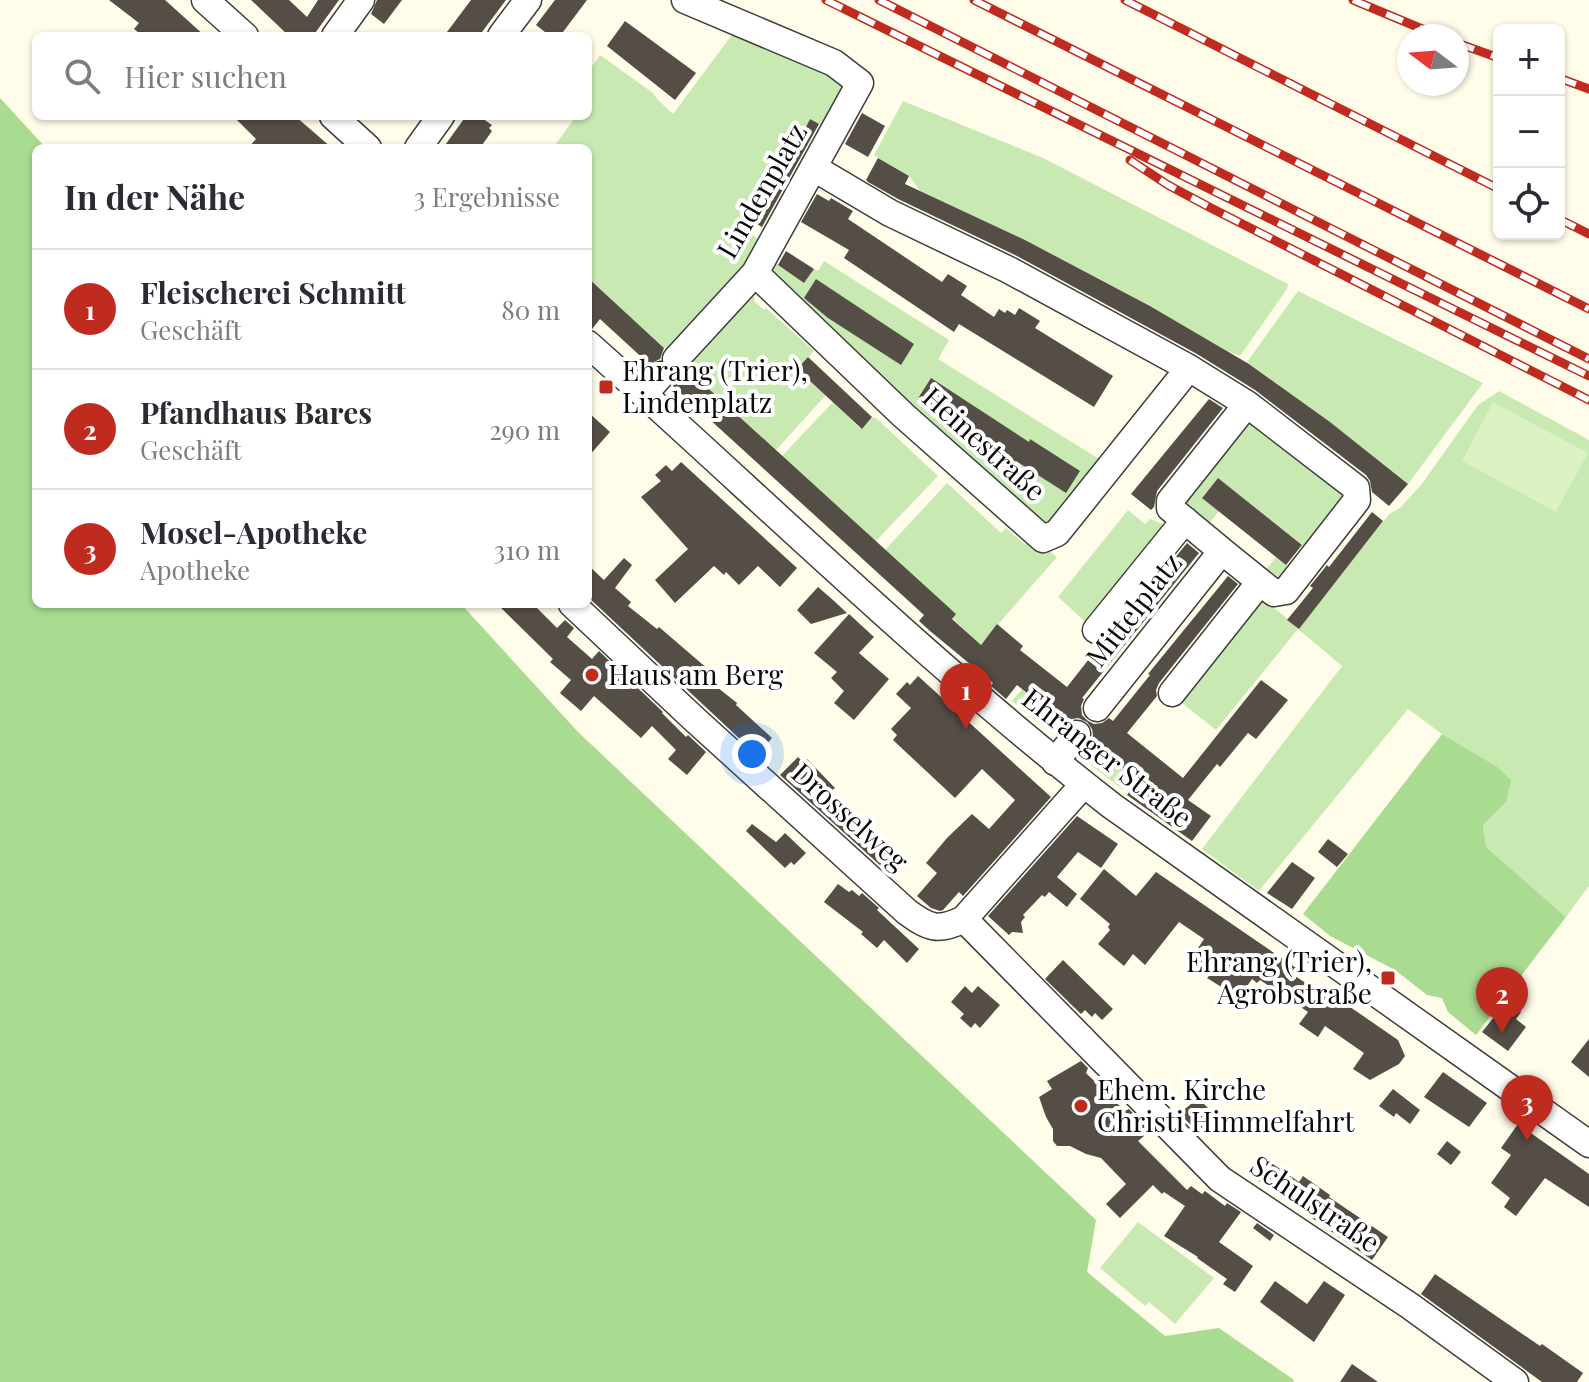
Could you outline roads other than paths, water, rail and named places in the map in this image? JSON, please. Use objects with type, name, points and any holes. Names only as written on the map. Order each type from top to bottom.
[{"type":"street","points":[[205,0],[241,32]]},
{"type":"street","points":[[338,32],[361,0]]},
{"type":"street","points":[[504,32],[528,0]]},
{"type":"street","name":"Lindenplatz","points":[[660,376],[755,273],[860,83],[834,63],[685,0]]},
{"type":"street","points":[[337,120],[364,144]]},
{"type":"street","points":[[421,144],[438,120]]},
{"type":"street","points":[[814,168],[890,213],[1009,270],[1189,368],[1247,404],[1356,488],[1357,500],[1286,591],[1274,593],[1260,582],[1172,693]]},
{"type":"street","name":"Heinestraße","points":[[755,273],[903,415],[1043,539],[1057,533],[1189,368]]},
{"type":"street","name":"Ehranger Straße","points":[[592,346],[660,376],[949,673],[1055,762],[1215,880],[1589,1144]]},
{"type":"street","name":"Mittelplatz","points":[[1247,404],[1170,501],[1170,508],[1260,582]]},
{"type":"street","points":[[1096,630],[1185,520]]},
{"type":"street","name":"Mittelplatz","points":[[1097,708],[1222,551]]},
{"type":"street","name":"Drosselweg","points":[[576,608],[907,912],[926,926],[951,925],[964,919]]},
{"type":"street","points":[[1055,762],[1077,734]]},
{"type":"street","points":[[964,919],[1084,784]]},
{"type":"street","name":"Schulstraße","points":[[964,919],[1220,1179],[1410,1306],[1515,1382]]},
{"type":"street","points":[[1560,1124],[1589,1124]]},
{"type":"railway","points":[[826,0],[1589,376]]},
{"type":"railway","points":[[879,0],[1589,359]]},
{"type":"railway","points":[[974,0],[1589,309]]},
{"type":"railway","points":[[1125,0],[1493,186]]},
{"type":"railway","points":[[1353,0],[1410,24]]},
{"type":"railway","points":[[1469,47],[1493,56]]},
{"type":"railway","points":[[1565,80],[1589,89]]},
{"type":"railway","points":[[1130,160],[1211,208],[1589,400]]},
{"type":"railway","points":[[1565,222],[1589,234]]},
{"type":"place","name":"Ehrang (Trier), Lindenplatz","points":[[606,387]]},
{"type":"place","name":"Haus am Berg","points":[[592,675]]},
{"type":"place","name":"Fleischerei Schmitt","points":[[966,729]]},
{"type":"place","name":"Ehrang (Trier), Agrobstraße","points":[[1388,978]]},
{"type":"place","name":"Pfandhaus Bares","points":[[1502,1033]]},
{"type":"place","name":"Ehem. Kirche Christi Himmelfahrt","points":[[1081,1106]]},
{"type":"place","name":"Mosel-Apotheke","points":[[1527,1141]]}]
